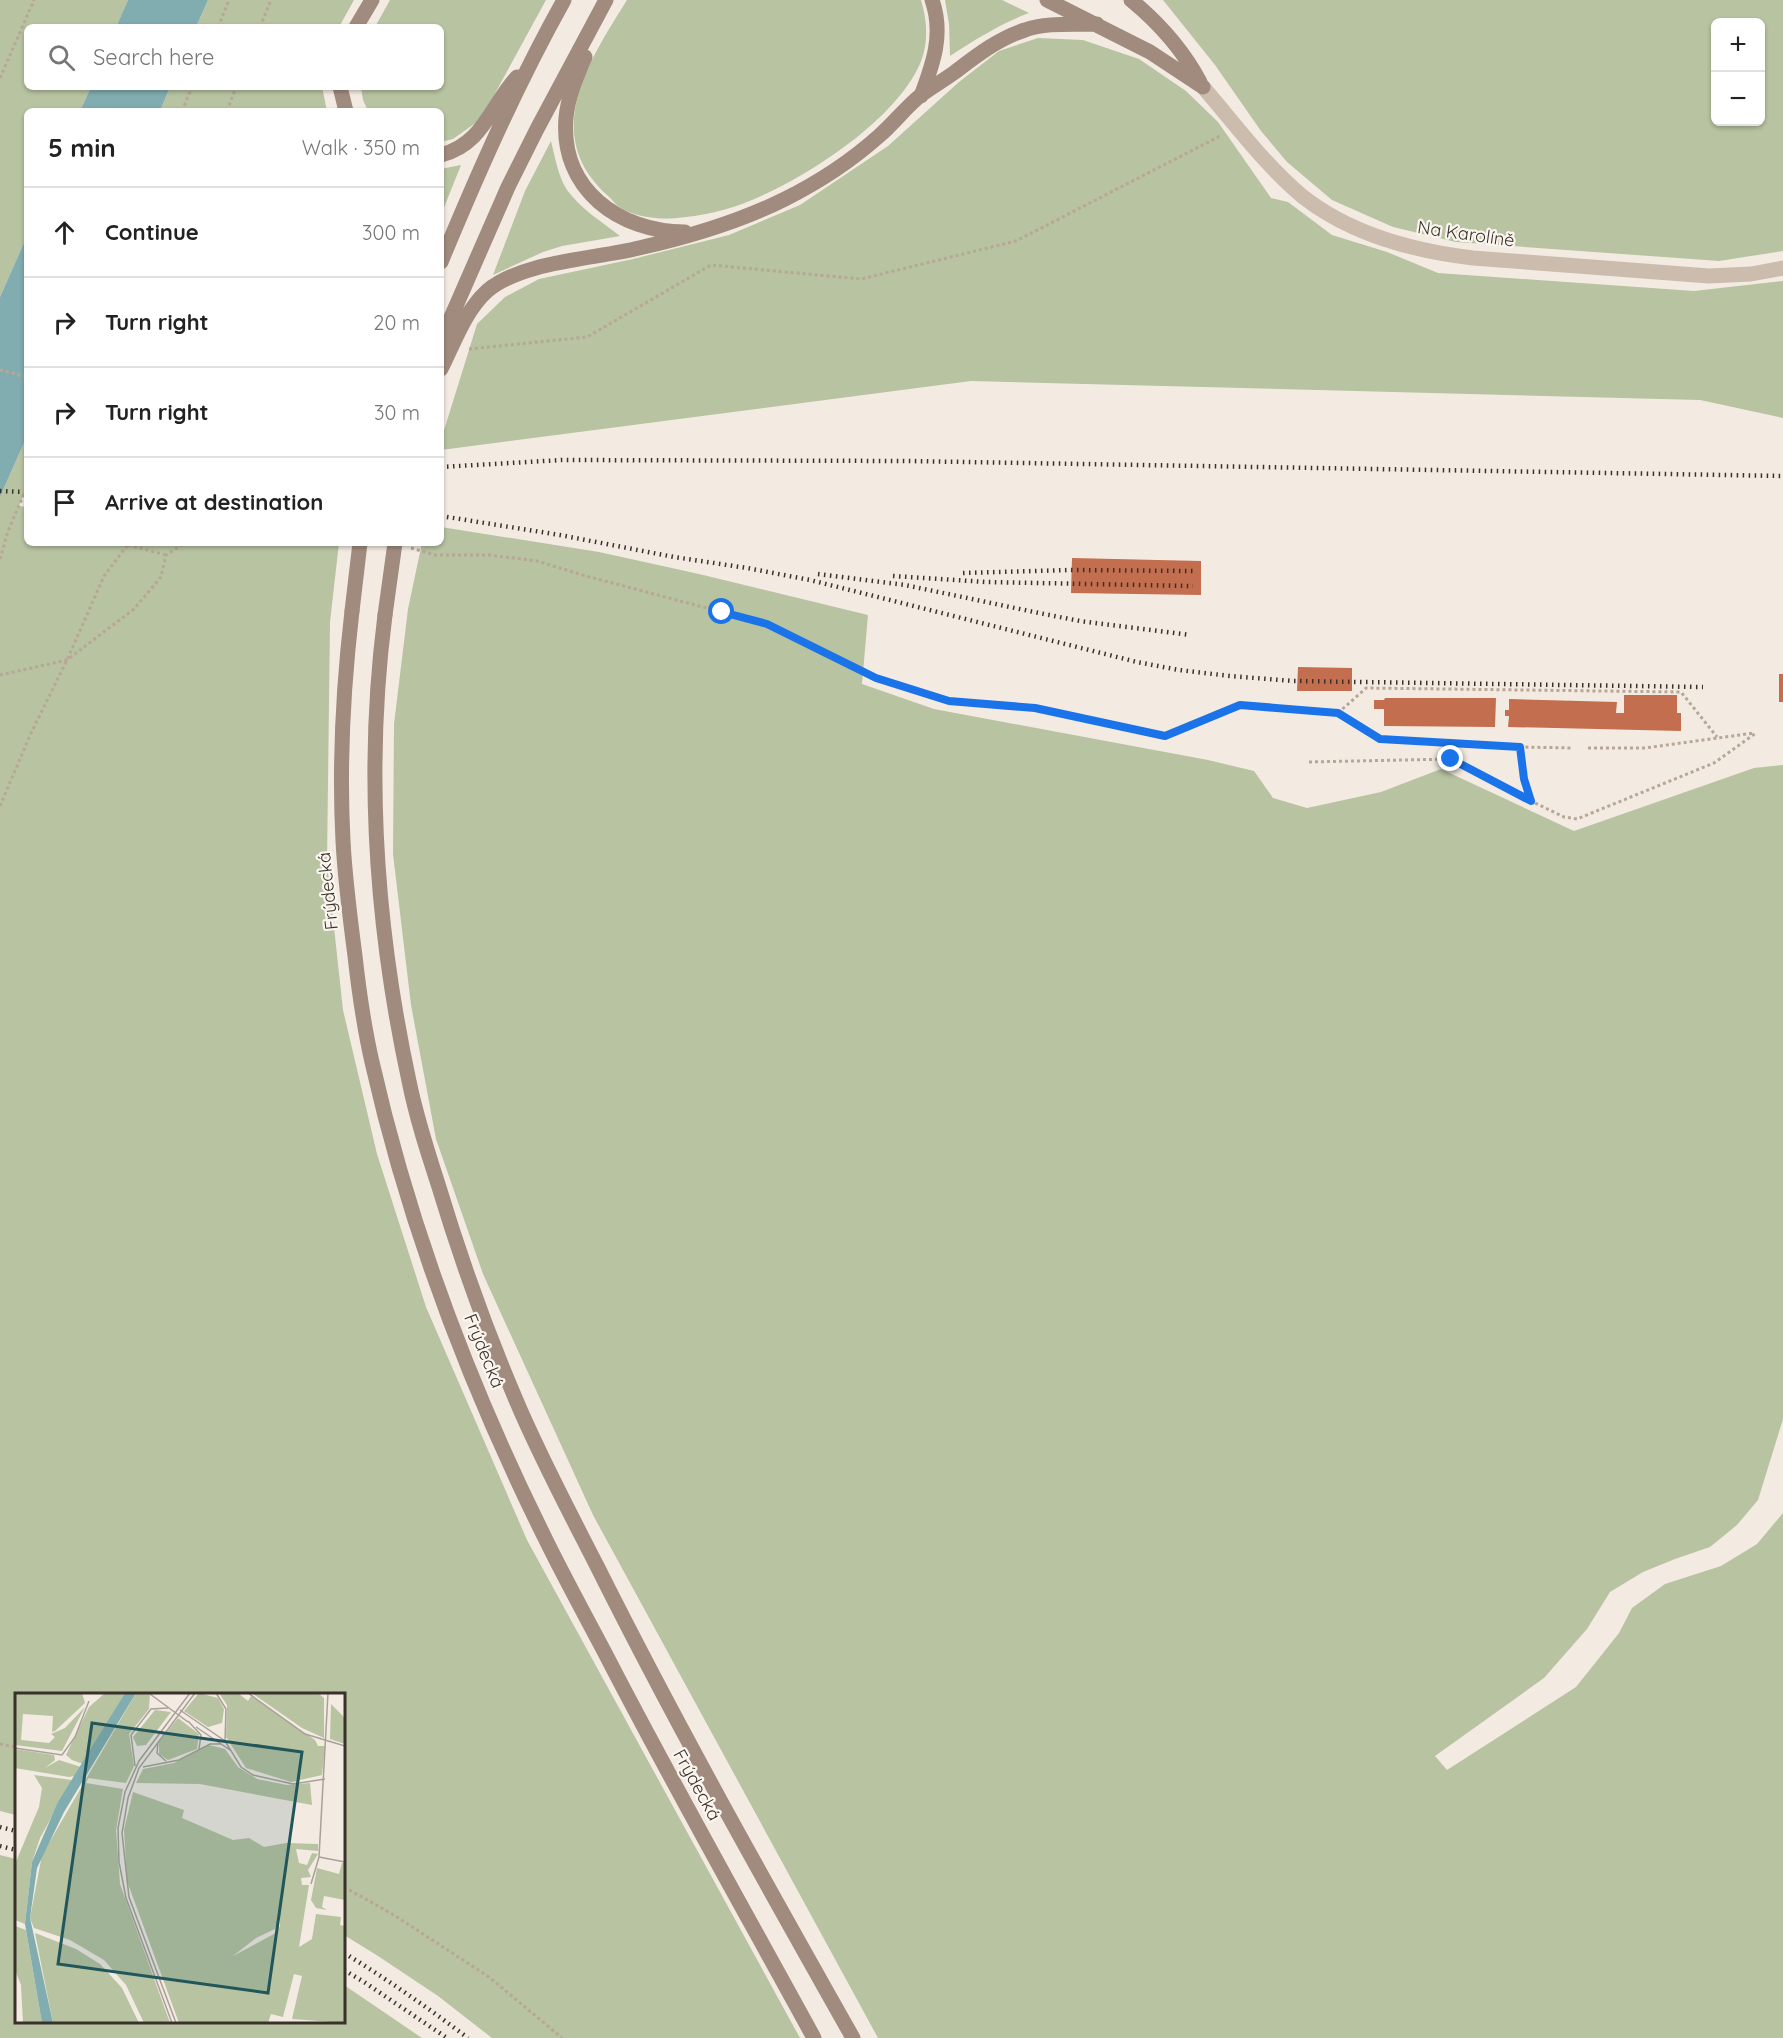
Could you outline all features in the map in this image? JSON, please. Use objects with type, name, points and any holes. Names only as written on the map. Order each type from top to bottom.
[{"type":"main road","points":[[358,24],[372,0]]},
{"type":"main road","points":[[444,255],[472,187],[533,56],[564,0]]},
{"type":"main road","points":[[920,96],[933,66],[937,42],[937,16],[932,0]]},
{"type":"main road","name":"Na Karolíně","points":[[1047,0],[1150,52],[1203,87]]},
{"type":"main road","name":"Na Karolíně","points":[[1131,0],[1175,43],[1188,59],[1203,87]]},
{"type":"main road","points":[[605,2],[573,87],[568,108],[566,137],[572,165],[588,191],[619,217],[654,228],[683,232],[702,231]]},
{"type":"main road","points":[[444,343],[450,322],[508,187],[605,2]]},
{"type":"main road","points":[[444,363],[475,305],[489,290],[504,280],[545,266],[637,249],[702,231],[767,208],[825,176],[869,144],[920,96],[984,51],[1016,33],[1041,26],[1097,24]]},
{"type":"main road","points":[[444,154],[459,149],[471,140],[533,56]]},
{"type":"main road","points":[[341,90],[345,108]]},
{"type":"main road","name":"Frýdecká","points":[[360,546],[345,675],[342,738],[343,842],[351,930],[362,1009],[371,1060],[399,1168],[441,1296],[489,1416],[544,1536],[664,1766],[814,2038]]},
{"type":"main road","name":"Frýdecká","points":[[402,546],[385,615],[376,735],[376,836],[378,882],[385,938],[408,1080],[426,1146],[469,1280],[517,1403],[574,1521],[693,1752],[853,2038]]},
{"type":"street","name":"Na Karolíně","points":[[1203,87],[1278,173],[1317,207],[1376,236],[1423,250],[1473,258],[1709,276],[1751,274],[1783,268]]},
{"type":"path","points":[[0,78],[34,0]]},
{"type":"path","points":[[219,24],[229,0]]},
{"type":"path","points":[[261,24],[271,0]]},
{"type":"path","points":[[183,108],[191,90]]},
{"type":"path","points":[[228,108],[235,90]]},
{"type":"path","points":[[459,350],[587,337],[711,266],[861,279],[1016,241],[1237,127]]},
{"type":"path","points":[[0,370],[24,376]]},
{"type":"path","points":[[0,548],[24,494]]},
{"type":"path","points":[[0,559],[8,531]]},
{"type":"path","points":[[0,806],[31,733],[67,660],[104,576],[126,546]]},
{"type":"path","points":[[135,546],[166,555]]},
{"type":"path","points":[[0,675],[67,660],[134,609],[161,577],[166,555],[180,546]]},
{"type":"path","points":[[405,546],[435,555],[489,555],[537,561],[767,624],[876,678],[949,701],[1035,708],[1165,736],[1240,705],[1338,713],[1380,739],[1572,748]]},
{"type":"path","points":[[1338,713],[1366,688],[1681,692],[1717,737]]},
{"type":"path","points":[[1310,762],[1451,759],[1564,817],[1576,819],[1714,763],[1756,733],[1645,747],[1588,748]]},
{"type":"path","points":[[1520,747],[1524,779],[1531,801]]},
{"type":"path","points":[[0,1744],[15,1747]]},
{"type":"path","points":[[345,1888],[489,1977],[562,2038]]},
{"type":"green space","points":[[0,0],[128,0],[117,24],[24,24],[24,90],[90,90],[81,108],[24,108],[24,243],[0,297]]},
{"type":"green space","points":[[208,0],[354,0],[341,24],[197,24]]},
{"type":"green space","points":[[390,0],[546,0],[481,119],[453,139],[444,141],[444,108],[367,108],[361,90],[444,90],[444,24],[377,24]]},
{"type":"green space","points":[[627,0],[921,0],[926,26],[924,53],[917,70],[887,110],[845,147],[797,178],[734,207],[686,217],[664,219],[650,217],[619,207],[587,172],[577,147],[574,123],[578,98],[586,72]]},
{"type":"green space","points":[[945,0],[1002,0],[1029,13],[988,32],[950,56],[949,24]]},
{"type":"green space","points":[[1163,0],[1783,0],[1783,251],[1719,261],[1456,242],[1393,227],[1332,200],[1287,162],[1261,131],[1215,65]]},
{"type":"green space","points":[[1038,38],[1083,40],[1139,59],[1186,91],[1218,122],[1271,198],[1288,202],[1332,235],[1387,252],[1438,273],[1694,291],[1783,281],[1783,418],[1700,400],[971,381],[444,450],[444,430],[477,324],[505,297],[539,279],[729,235],[800,205],[888,146],[959,82],[999,51]]},
{"type":"green space","points":[[169,90],[323,90],[326,108],[161,108]]},
{"type":"green space","points":[[551,141],[559,173],[567,190],[585,209],[620,236],[562,246],[543,252],[493,275],[525,191]]},
{"type":"green space","points":[[461,165],[444,208],[444,168]]},
{"type":"green space","points":[[24,443],[24,494],[19,506],[24,507],[24,546],[339,546],[330,622],[327,863],[343,1010],[377,1154],[426,1307],[527,1540],[800,2038],[492,2038],[438,1996],[345,1936],[345,1693],[15,1693],[15,1815],[0,1811],[0,497]]},
{"type":"green space","points":[[444,527],[599,552],[699,574],[868,615],[862,684],[934,709],[1208,760],[1254,771],[1273,798],[1307,808],[1381,792],[1441,769],[1574,831],[1754,768],[1783,765],[1783,1419],[1758,1500],[1737,1525],[1710,1547],[1643,1572],[1610,1592],[1587,1629],[1544,1678],[1435,1756],[1447,1770],[1576,1687],[1619,1633],[1632,1608],[1665,1584],[1721,1566],[1757,1544],[1783,1513],[1783,2038],[878,2038],[593,1515],[483,1274],[436,1139],[411,1005],[393,854],[394,724],[408,609],[421,546],[444,546]]},
{"type":"green space","points":[[0,1855],[15,1859],[15,2023],[345,2023],[345,1986],[422,2038],[0,2038]]},
{"type":"water","points":[[128,0],[208,0],[197,24],[117,24]]},
{"type":"water","points":[[90,90],[169,90],[161,108],[81,108]]},
{"type":"water","points":[[24,243],[24,443],[0,497],[0,297]]},
{"type":"building","points":[[1072,558],[1201,561],[1201,595],[1071,593]]},
{"type":"building","points":[[1298,667],[1352,668],[1352,691],[1297,691]]},
{"type":"building","points":[[1779,674],[1783,674],[1783,702],[1779,702]]},
{"type":"building","points":[[1624,695],[1677,695],[1677,713],[1681,713],[1681,731],[1508,727],[1509,716],[1505,716],[1505,710],[1509,710],[1509,699],[1617,702],[1616,713],[1624,713]]},
{"type":"building","points":[[1385,698],[1496,698],[1495,727],[1384,726],[1384,709],[1374,709],[1374,700]]},
{"type":"railway","points":[[444,467],[562,460],[908,461],[1783,476]]},
{"type":"railway","points":[[0,491],[24,492]]},
{"type":"railway","points":[[444,516],[810,580],[1137,662],[1179,670],[1293,681],[1703,687]]},
{"type":"railway","points":[[963,573],[1070,570],[1194,571]]},
{"type":"railway","points":[[818,574],[905,585],[1080,621],[1190,635]]},
{"type":"railway","points":[[893,576],[986,582],[1193,586]]},
{"type":"railway","points":[[0,1827],[15,1831]]},
{"type":"railway","points":[[0,1846],[15,1850]]},
{"type":"railway","points":[[345,1954],[468,2038]]},
{"type":"railway","points":[[345,1971],[447,2038]]},
{"type":"route","points":[[722,612],[767,624],[876,678],[949,701],[1035,708],[1165,736],[1240,705],[1338,713],[1380,739],[1520,747],[1524,779],[1531,801],[1451,759]]}]
